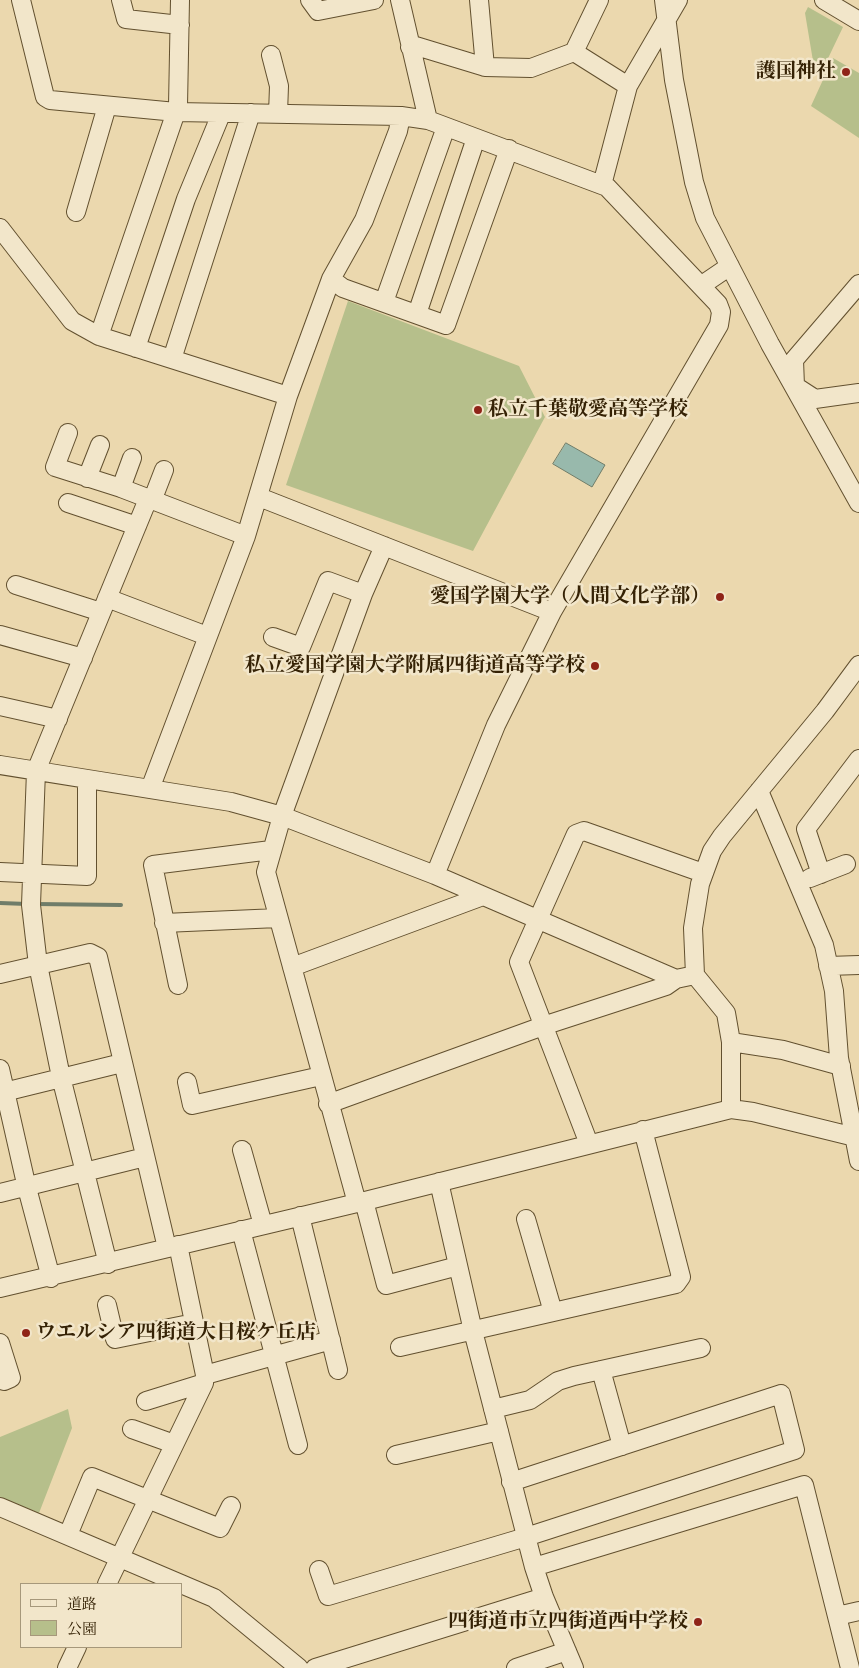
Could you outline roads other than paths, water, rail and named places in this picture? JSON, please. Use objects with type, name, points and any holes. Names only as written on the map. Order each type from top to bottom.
[{"type":"street","points":[[21,0],[45,97],[50,100],[176,112],[401,116],[428,120],[607,187],[718,304],[721,312],[719,325],[552,612],[496,725],[435,875]]},
{"type":"street","points":[[121,0],[126,19],[180,25]]},
{"type":"street","points":[[98,336],[129,254],[178,106],[180,0]]},
{"type":"street","points":[[310,0],[318,11],[374,0]]},
{"type":"street","points":[[400,0],[428,120]]},
{"type":"street","points":[[479,0],[485,67]]},
{"type":"street","points":[[410,47],[416,46],[485,67],[531,68],[574,52],[599,0]]},
{"type":"street","points":[[664,0],[674,80],[694,182],[705,218],[770,344],[796,386],[859,503]]},
{"type":"street","points":[[602,185],[628,86],[678,0]]},
{"type":"street","points":[[824,0],[859,21]]},
{"type":"street","points":[[574,52],[628,86]]},
{"type":"street","points":[[271,55],[279,86],[278,114]]},
{"type":"street","points":[[76,212],[107,106]]},
{"type":"street","points":[[136,348],[186,199],[219,119],[219,113]]},
{"type":"street","points":[[172,360],[251,113]]},
{"type":"street","points":[[150,789],[246,536],[288,396],[331,279],[364,220],[398,132],[401,116]]},
{"type":"street","points":[[384,302],[446,127]]},
{"type":"street","points":[[417,314],[476,138]]},
{"type":"street","points":[[331,279],[343,288],[446,325],[509,150]]},
{"type":"street","points":[[0,228],[72,321],[98,336],[288,396]]},
{"type":"street","points":[[702,285],[730,266]]},
{"type":"street","points":[[796,386],[794,360],[859,284]]},
{"type":"street","points":[[796,386],[815,399],[859,393]]},
{"type":"street","points":[[68,433],[55,467],[121,488],[246,536]]},
{"type":"street","points":[[87,478],[100,445]]},
{"type":"street","points":[[121,488],[132,458]]},
{"type":"street","points":[[108,1264],[61,1078],[38,965],[31,905],[36,771],[136,526],[164,470]]},
{"type":"street","points":[[259,497],[552,612]]},
{"type":"street","points":[[68,503],[136,526]]},
{"type":"street","points":[[384,546],[363,594],[282,816],[266,872],[328,1104],[386,1285],[458,1266]]},
{"type":"street","points":[[273,637],[301,647],[328,582],[363,594]]},
{"type":"street","points":[[16,585],[104,605],[207,636]]},
{"type":"street","points":[[0,635],[83,658]]},
{"type":"street","points":[[731,1109],[731,1042],[726,1013],[695,975],[693,928],[695,906],[703,873],[722,836],[856,674]]},
{"type":"street","points":[[0,706],[58,719]]},
{"type":"street","points":[[821,874],[806,829],[859,759]]},
{"type":"street","points":[[0,764],[87,780],[231,802],[282,816],[435,875],[676,979]]},
{"type":"street","points":[[0,872],[87,876],[87,780]]},
{"type":"street","points":[[759,791],[824,944],[834,991],[841,1066],[856,1136],[859,1161]]},
{"type":"street","points":[[589,1144],[519,962],[576,834],[584,831],[703,873]]},
{"type":"street","points":[[178,985],[153,865],[271,850]]},
{"type":"street","points":[[798,883],[846,864]]},
{"type":"street","points":[[292,967],[482,896]]},
{"type":"street","points":[[164,923],[278,918]]},
{"type":"street","points":[[0,974],[90,953],[98,957],[145,1157],[173,1246],[194,1323],[205,1379],[108,1583]]},
{"type":"street","points":[[828,966],[859,965]]},
{"type":"street","points":[[328,1104],[543,1026],[666,986],[676,979],[695,975]]},
{"type":"street","points":[[731,1042],[783,1050],[841,1066]]},
{"type":"street","points":[[3,1093],[122,1063]]},
{"type":"street","points":[[0,1069],[3,1093],[51,1278]]},
{"type":"street","points":[[187,1082],[192,1105],[321,1076]]},
{"type":"street","points":[[0,1288],[51,1278],[173,1246],[360,1202],[731,1109],[856,1136]]},
{"type":"street","points":[[400,1347],[676,1284],[681,1277],[643,1130]]},
{"type":"street","points":[[242,1150],[263,1225]]},
{"type":"street","points":[[0,1193],[27,1188],[145,1157]]},
{"type":"street","points":[[439,1182],[473,1331],[534,1567],[544,1597],[574,1668]]},
{"type":"street","points":[[300,1216],[338,1370]]},
{"type":"street","points":[[526,1219],[553,1312]]},
{"type":"street","points":[[241,1230],[298,1445]]},
{"type":"street","points":[[106,1305],[115,1339],[194,1323]]},
{"type":"street","points":[[146,1400],[275,1356],[331,1340]]},
{"type":"street","points":[[0,1343],[11,1378],[4,1381]]},
{"type":"street","points":[[493,1409],[530,1400],[558,1381],[701,1348]]},
{"type":"street","points":[[601,1370],[622,1446]]},
{"type":"street","points":[[319,1570],[328,1596],[526,1537],[795,1450],[781,1394],[512,1482]]},
{"type":"street","points":[[132,1429],[174,1444]]},
{"type":"street","points":[[396,1455],[499,1431]]},
{"type":"street","points":[[68,1535],[92,1477],[220,1528],[231,1506]]},
{"type":"street","points":[[534,1567],[804,1485],[850,1668]]},
{"type":"street","points":[[0,1507],[180,1583]]},
{"type":"street","points":[[182,1584],[214,1598],[300,1668]]},
{"type":"street","points":[[315,1668],[544,1597]]},
{"type":"street","points":[[836,1616],[859,1611]]},
{"type":"street","points":[[67,1668],[77,1648]]},
{"type":"street","points":[[516,1668],[566,1651]]},
{"type":"waterway","points":[[0,903],[27,904]]},
{"type":"waterway","points":[[36,904],[121,905]]},
{"type":"place","name":"護国神社","points":[[846,72]]},
{"type":"place","name":"私立千葉敬愛高等学校","points":[[478,410]]},
{"type":"place","name":"愛国学園大学（人間文化学部）","points":[[720,597]]},
{"type":"place","name":"私立愛国学園大学附属四街道高等学校","points":[[595,666]]},
{"type":"place","name":"ウエルシア四街道大日桜ケ丘店","points":[[26,1333]]},
{"type":"place","name":"四街道市立四街道西中学校","points":[[698,1622]]}]
